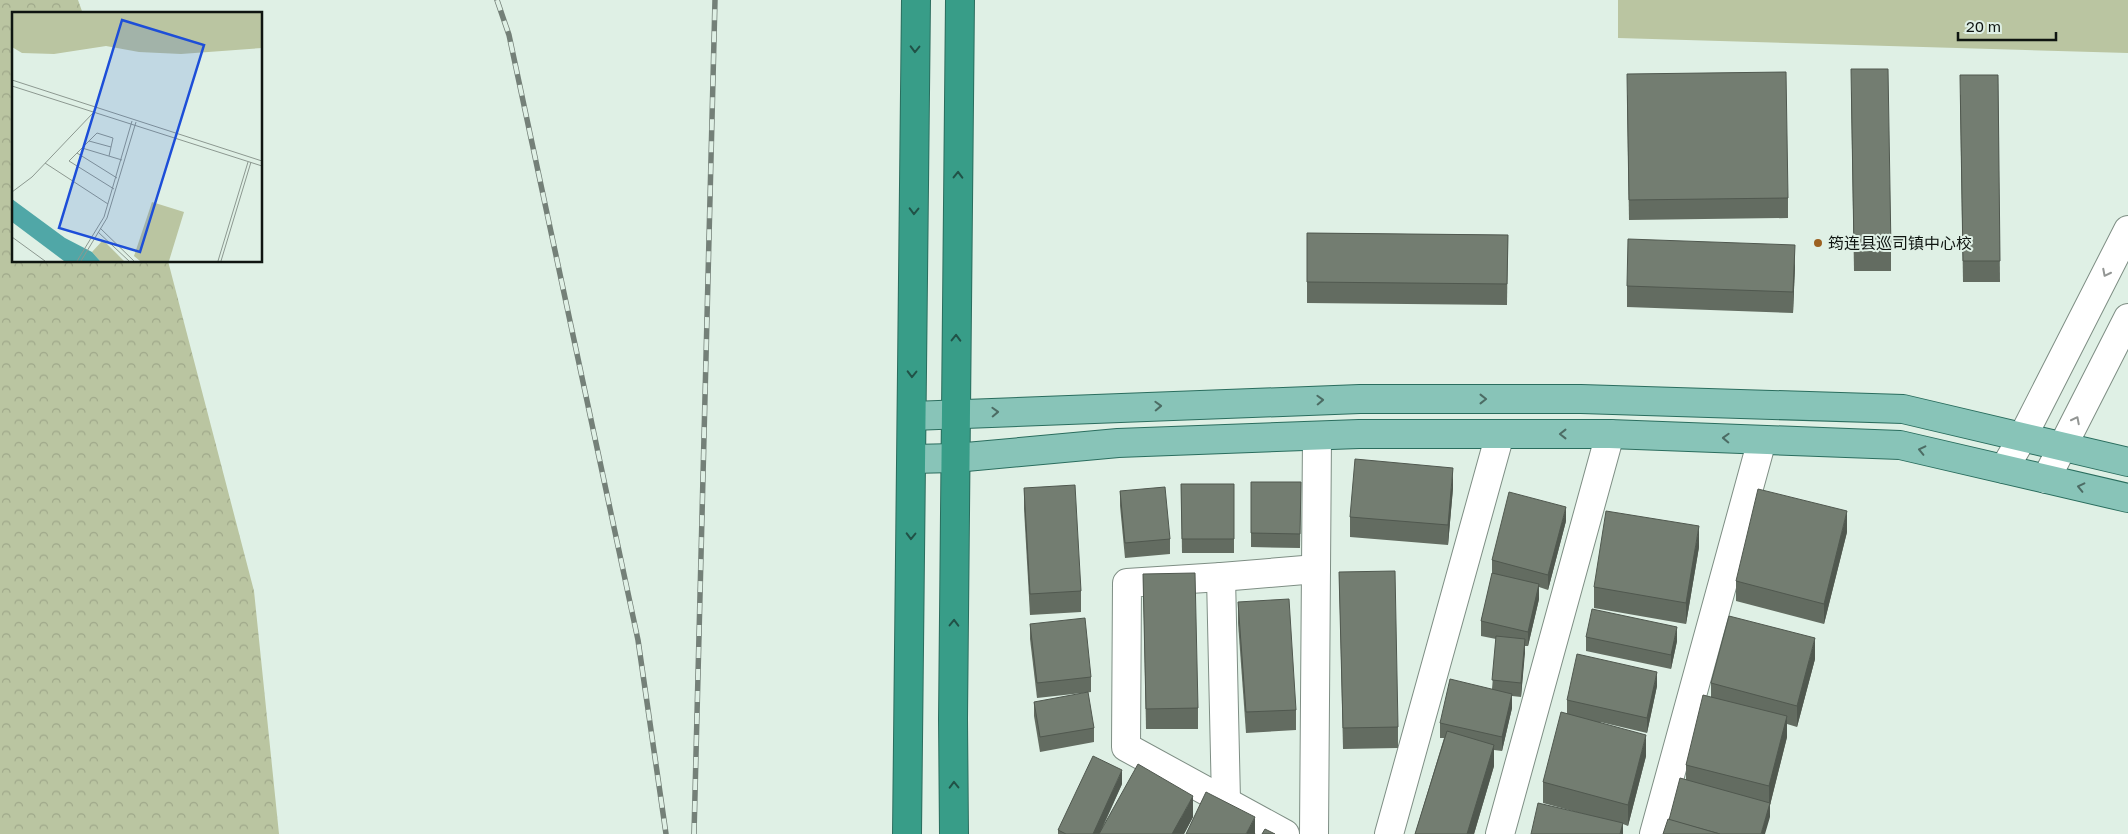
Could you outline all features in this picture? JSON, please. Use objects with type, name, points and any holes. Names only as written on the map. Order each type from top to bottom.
[{"type":"highway","points":[[907,834],[916,0]]},
{"type":"highway","points":[[954,834],[952,719],[960,0]]},
{"type":"main road","points":[[912,416],[1360,399],[1580,399],[1902,409],[2128,462]]},
{"type":"main road","points":[[912,458],[955,458],[1118,443],[1317,436],[1610,434],[1900,445],[2128,498]]},
{"type":"street","points":[[2004,469],[2022,438],[2128,230]]},
{"type":"street","points":[[2046,479],[2128,318]]},
{"type":"street","points":[[1389,834],[1500,434]]},
{"type":"street","points":[[1500,834],[1610,434]]},
{"type":"street","points":[[1314,834],[1317,436]]},
{"type":"street","points":[[1654,834],[1762,440]]},
{"type":"street","points":[[1285,834],[1126,746],[1128,583],[1316,569]]},
{"type":"street","points":[[1221,577],[1226,801]]},
{"type":"green space","points":[[0,0],[78,0],[82,12],[12,12],[12,262],[168,262],[254,591],[279,834],[0,834]]},
{"type":"green space","points":[[1618,0],[2128,0],[2128,53],[1618,38]]},
{"type":"building","points":[[1851,69],[1888,69],[1891,250],[1854,250]]},
{"type":"building","points":[[1786,72],[1788,198],[1629,200],[1627,74]]},
{"type":"building","points":[[1960,75],[1998,75],[2000,261],[1963,261]]},
{"type":"building","points":[[1307,233],[1508,235],[1507,284],[1307,282]]},
{"type":"building","points":[[1628,239],[1795,245],[1793,292],[1627,286]]},
{"type":"building","points":[[1355,459],[1453,468],[1448,525],[1350,517]]},
{"type":"building","points":[[1251,482],[1301,482],[1300,534],[1251,533]]},
{"type":"building","points":[[1181,484],[1234,484],[1234,539],[1182,539]]},
{"type":"building","points":[[1075,485],[1081,591],[1030,594],[1024,488]]},
{"type":"building","points":[[1165,487],[1170,539],[1125,543],[1120,491]]},
{"type":"building","points":[[1758,489],[1847,511],[1824,604],[1736,581]]},
{"type":"building","points":[[1509,492],[1566,507],[1548,575],[1492,560]]},
{"type":"building","points":[[1606,511],[1699,526],[1686,603],[1594,587]]},
{"type":"building","points":[[1395,571],[1398,727],[1343,728],[1339,572]]},
{"type":"building","points":[[1195,573],[1198,708],[1146,709],[1143,574]]},
{"type":"building","points":[[1492,573],[1539,584],[1528,632],[1481,621]]},
{"type":"building","points":[[1289,599],[1296,710],[1246,712],[1238,602]]},
{"type":"building","points":[[1592,609],[1677,627],[1671,655],[1586,637]]},
{"type":"building","points":[[1729,616],[1815,638],[1797,706],[1711,683]]},
{"type":"building","points":[[1085,618],[1091,677],[1037,683],[1030,624]]},
{"type":"building","points":[[1496,636],[1525,639],[1521,683],[1492,680]]},
{"type":"building","points":[[1577,654],[1657,672],[1647,718],[1567,700]]},
{"type":"building","points":[[1450,679],[1512,694],[1502,737],[1440,723]]},
{"type":"building","points":[[1088,692],[1094,728],[1040,737],[1034,702]]},
{"type":"building","points":[[1703,695],[1787,716],[1769,786],[1686,765]]},
{"type":"building","points":[[1561,712],[1646,735],[1628,805],[1543,782]]},
{"type":"building","points":[[1447,731],[1494,745],[1467,834],[1415,834]]},
{"type":"building","points":[[1093,756],[1122,770],[1093,834],[1066,834],[1058,830]]},
{"type":"building","points":[[1138,764],[1193,796],[1172,834],[1099,834]]},
{"type":"building","points":[[1680,778],[1770,803],[1761,834],[1720,834],[1669,820]]},
{"type":"building","points":[[1206,792],[1255,817],[1246,834],[1186,834]]},
{"type":"building","points":[[1538,803],[1623,823],[1620,834],[1531,834]]},
{"type":"building","points":[[1668,819],[1720,834],[1663,834]]},
{"type":"building","points":[[1265,829],[1275,834],[1262,834]]},
{"type":"railway","points":[[497,0],[509,35],[638,640],[666,834]]},
{"type":"railway","points":[[694,834],[715,0]]},
{"type":"place","name":"筠连县巡司镇中心校","points":[[1818,243]]}]
